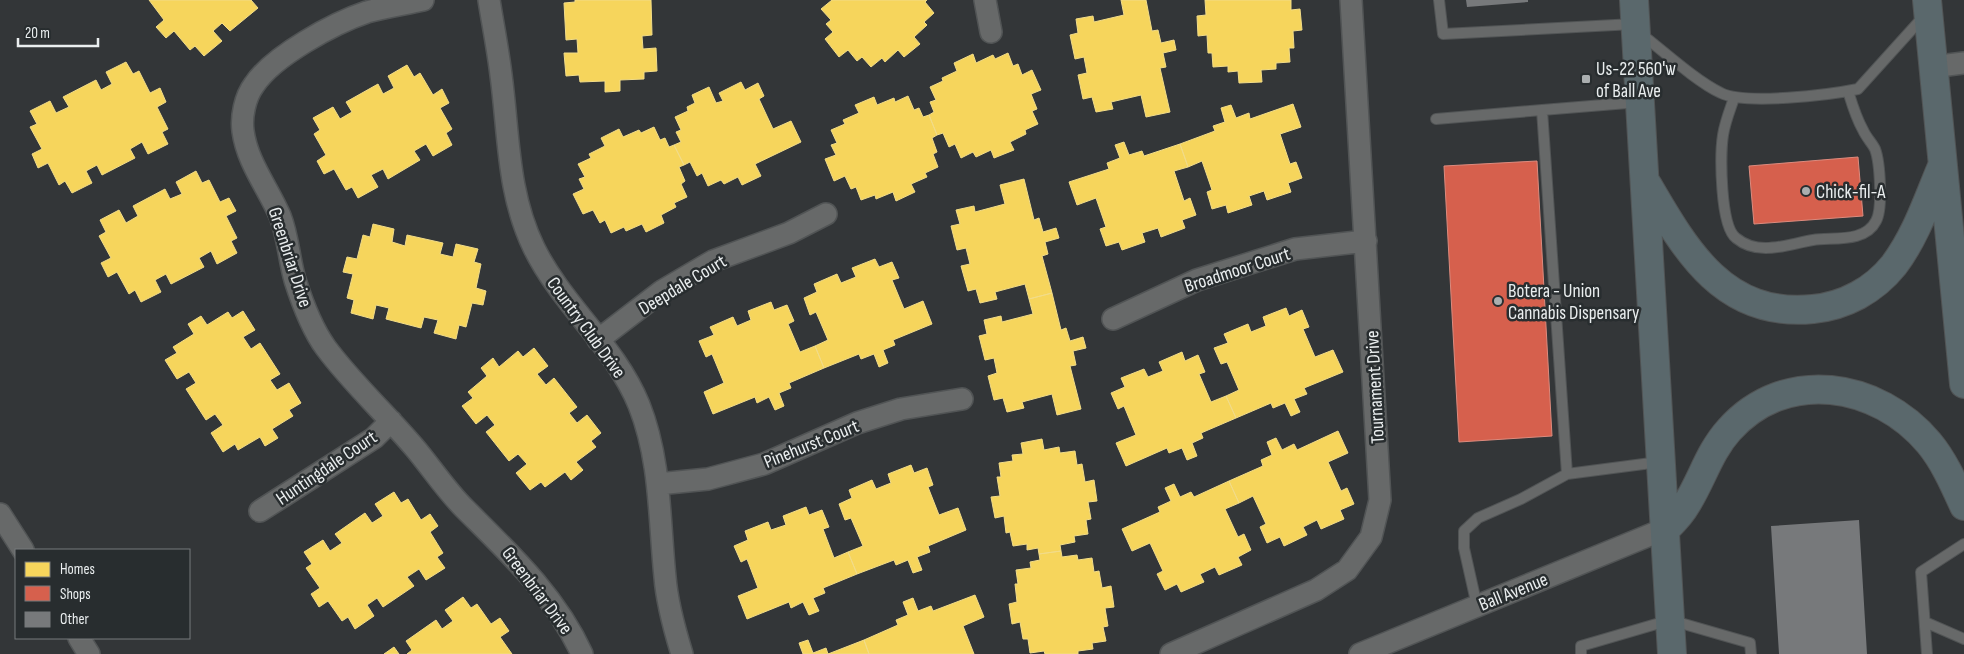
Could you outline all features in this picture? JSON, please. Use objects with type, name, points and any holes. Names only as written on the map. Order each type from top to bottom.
[{"type":"highway","points":[[1927,6],[1962,347],[1964,384]]},
{"type":"highway","points":[[1635,18],[1667,528],[1672,654]]},
{"type":"highway","points":[[1644,178],[1674,229],[1698,261],[1719,283],[1729,291],[1756,304],[1788,310],[1806,310],[1839,304],[1869,289],[1883,277],[1905,248],[1942,166]]},
{"type":"highway","points":[[1667,528],[1688,503],[1716,448],[1741,418],[1767,400],[1785,394],[1819,389],[1837,390],[1869,398],[1885,406],[1915,428],[1940,459],[1964,506]]},
{"type":"street","name":"Greenbriar Drive","points":[[423,0],[367,12],[310,38],[274,64],[254,85],[245,106],[243,130],[248,152],[281,220],[295,279],[306,309],[325,346],[438,479],[498,539],[526,571],[553,604],[582,654]]},
{"type":"street","name":"Country Club Drive","points":[[489,0],[501,75],[509,168],[518,210],[533,247],[548,275],[621,370],[639,405],[652,445],[658,484],[665,578],[671,617],[682,654]]},
{"type":"street","points":[[985,0],[991,32]]},
{"type":"street","name":"Tournament Drive","points":[[1171,654],[1316,590],[1347,570],[1371,537],[1380,500],[1351,0]]},
{"type":"street","points":[[1932,67],[1964,63]]},
{"type":"street","name":"Deepdale Court","points":[[598,340],[662,291],[713,261],[789,232],[826,214]]},
{"type":"street","name":"Broadmoor Court","points":[[1113,319],[1197,280],[1295,249],[1366,241]]},
{"type":"street","name":"Pinehurst Court","points":[[658,484],[708,479],[764,464],[857,423],[901,409],[962,398]]},
{"type":"street","name":"Huntingdale Court","points":[[260,511],[374,438],[391,422]]},
{"type":"street","points":[[0,514],[22,549]]},
{"type":"street","name":"Ball Avenue","points":[[1360,654],[1667,528]]},
{"type":"street","points":[[80,639],[89,654]]},
{"type":"lane","points":[[1439,0],[1443,34],[1635,18],[1712,89],[1734,98],[1757,99],[1858,89],[1866,82],[1927,6]]},
{"type":"lane","points":[[1734,98],[1726,122],[1722,145],[1725,215],[1734,237],[1742,242],[1766,248],[1783,248],[1813,240],[1856,235],[1870,229],[1876,221],[1880,200],[1877,155],[1856,116],[1848,91]]},
{"type":"lane","points":[[1436,119],[1640,102]]},
{"type":"lane","points":[[1542,110],[1567,474]]},
{"type":"lane","points":[[1477,606],[1464,548],[1464,531],[1478,518],[1521,499],[1567,474],[1662,461]]},
{"type":"lane","points":[[1926,654],[1921,572],[1964,544]]},
{"type":"lane","points":[[1581,654],[1581,646],[1670,620],[1751,649]]},
{"type":"lane","points":[[1925,622],[1964,639]]},
{"type":"building: Homes","points":[[149,0],[251,0],[258,8],[230,31],[222,23],[213,31],[222,41],[204,56],[195,46],[190,50],[174,31],[166,38],[156,27],[164,20]]},
{"type":"building: Homes","points":[[575,0],[651,0],[652,35],[642,36],[643,49],[656,48],[657,71],[644,72],[644,79],[620,80],[620,91],[605,92],[605,81],[580,82],[579,75],[566,76],[564,53],[578,53],[577,39],[566,40],[564,3],[575,2]]},
{"type":"building: Homes","points":[[832,0],[927,0],[925,2],[934,13],[924,22],[927,25],[914,37],[920,44],[904,57],[898,50],[885,62],[882,58],[871,67],[862,57],[857,61],[848,50],[839,57],[825,39],[833,32],[826,24],[831,20],[821,9]]},
{"type":"building: Homes","points":[[1121,0],[1146,0],[1152,31],[1158,30],[1161,43],[1174,40],[1176,50],[1163,53],[1166,67],[1160,68],[1170,112],[1146,117],[1141,95],[1111,102],[1113,109],[1096,112],[1092,97],[1083,99],[1078,75],[1087,73],[1084,57],[1075,59],[1070,35],[1078,33],[1076,19],[1093,16],[1094,22],[1124,15]]},
{"type":"building: Homes","points":[[1205,0],[1291,0],[1291,10],[1300,9],[1302,30],[1293,31],[1294,48],[1289,48],[1290,62],[1276,63],[1276,69],[1261,70],[1262,82],[1239,83],[1238,71],[1228,72],[1228,66],[1213,67],[1212,53],[1208,53],[1207,35],[1198,36],[1197,16],[1206,15]]},
{"type":"building: Homes","points":[[1008,53],[1013,66],[1018,64],[1022,75],[1032,70],[1041,90],[1031,94],[1037,109],[1032,111],[1038,124],[1025,130],[1026,134],[1010,142],[1014,150],[994,158],[991,150],[976,157],[973,152],[961,158],[955,144],[949,147],[943,133],[937,135],[929,115],[934,112],[930,102],[936,100],[930,87],[943,81],[942,78],[957,71],[954,63],[973,54],[976,63],[993,55],[995,59]]},
{"type":"building: Homes","points":[[126,62],[133,74],[139,71],[150,93],[160,88],[166,102],[157,107],[168,129],[162,132],[168,144],[148,154],[142,142],[130,149],[135,158],[102,175],[97,165],[86,171],[92,183],[72,193],[65,181],[59,185],[48,163],[38,168],[32,154],[42,149],[30,127],[37,124],[30,111],[50,101],[56,113],[69,107],[63,97],[96,80],[101,90],[112,84],[106,72]]},
{"type":"building: Homes","points":[[407,65],[414,77],[420,73],[433,95],[442,89],[449,103],[440,108],[452,129],[446,133],[452,145],[433,156],[426,144],[414,151],[420,160],[388,179],[383,169],[371,175],[378,187],[358,198],[352,187],[346,190],[334,169],[324,174],[317,161],[326,155],[314,134],[320,130],[313,118],[333,107],[340,119],[352,112],[346,102],[378,84],[383,94],[394,88],[388,76]]},
{"type":"building: Homes","points":[[741,82],[745,90],[758,83],[764,96],[759,99],[773,129],[791,121],[801,142],[755,164],[761,176],[742,185],[738,177],[724,184],[721,180],[708,186],[702,173],[697,176],[690,162],[684,165],[674,145],[681,142],[676,132],[681,130],[675,117],[688,111],[687,107],[695,103],[692,95],[709,87],[716,103],[723,101],[719,93]]},
{"type":"building: Homes","points":[[908,96],[914,110],[919,108],[923,117],[929,115],[937,135],[932,138],[937,152],[933,154],[938,167],[925,173],[927,177],[911,184],[915,192],[896,201],[893,192],[876,199],[875,195],[861,200],[856,187],[851,189],[845,176],[834,181],[825,159],[836,155],[831,145],[837,143],[831,130],[845,124],[843,120],[859,113],[855,105],[874,97],[877,105],[894,98],[895,102]]},
{"type":"building: Homes","points":[[1293,104],[1301,127],[1280,134],[1290,164],[1296,162],[1302,178],[1288,183],[1291,192],[1267,200],[1264,191],[1249,196],[1252,205],[1228,213],[1226,205],[1212,209],[1207,192],[1212,190],[1202,161],[1188,167],[1180,144],[1215,131],[1213,126],[1225,122],[1221,108],[1231,105],[1236,118],[1249,113],[1250,119]]},
{"type":"building: Homes","points":[[654,127],[660,140],[665,138],[669,147],[674,145],[684,165],[679,167],[685,181],[681,184],[687,197],[674,203],[676,207],[661,215],[664,223],[646,232],[642,224],[626,231],[624,227],[611,233],[605,220],[600,223],[593,210],[583,214],[573,194],[584,189],[579,179],[585,177],[578,164],[591,158],[589,154],[605,146],[601,138],[619,129],[623,137],[639,130],[641,133]]},
{"type":"building: Homes","points":[[1124,142],[1129,155],[1142,151],[1144,156],[1180,144],[1188,167],[1174,171],[1184,201],[1190,198],[1196,215],[1182,220],[1185,228],[1161,237],[1158,228],[1142,233],[1145,242],[1122,250],[1119,242],[1106,246],[1100,229],[1106,227],[1096,198],[1077,205],[1069,182],[1109,169],[1107,163],[1120,158],[1115,145]]},
{"type":"building: Homes","points":[[196,171],[202,183],[209,180],[220,202],[229,198],[236,211],[226,216],[237,238],[231,241],[237,253],[217,264],[211,251],[199,258],[204,267],[171,284],[166,274],[155,280],[161,292],[141,302],[135,290],[129,294],[117,272],[108,277],[101,263],[111,258],[99,236],[106,232],[100,220],[119,210],[126,223],[138,216],[133,206],[165,189],[170,199],[182,194],[176,182]]},
{"type":"building: Homes","points":[[1024,179],[1034,220],[1039,218],[1043,232],[1056,228],[1059,238],[1045,242],[1048,254],[1042,256],[1052,293],[1029,299],[1025,284],[995,292],[997,299],[980,303],[976,289],[968,291],[961,266],[970,264],[966,248],[957,250],[951,226],[960,224],[956,210],[974,206],[975,212],[1005,204],[1000,185]]},
{"type":"building: Homes","points":[[373,224],[394,229],[392,242],[405,246],[407,235],[443,243],[440,254],[453,257],[456,244],[478,249],[474,262],[481,264],[476,288],[486,291],[483,305],[472,303],[466,327],[459,325],[456,339],[434,333],[438,320],[424,317],[421,328],[386,319],[389,308],[376,305],[373,319],[351,313],[354,300],[347,298],[353,274],[343,272],[347,257],[357,259],[363,235],[370,237]]},
{"type":"building: Homes","points":[[875,259],[879,267],[892,262],[899,278],[892,280],[904,309],[923,301],[932,324],[893,340],[895,345],[883,350],[888,363],[879,367],[874,354],[861,359],[859,354],[824,368],[815,346],[828,340],[816,312],[810,315],[804,298],[817,292],[814,284],[837,274],[841,283],[856,277],[852,268]]},
{"type":"building: Homes","points":[[1052,293],[1061,330],[1066,328],[1070,341],[1083,337],[1086,348],[1073,351],[1076,365],[1070,366],[1081,409],[1057,415],[1052,394],[1022,402],[1024,408],[1007,412],[1003,398],[994,400],[988,376],[997,373],[994,358],[985,360],[979,336],[987,334],[984,320],[1001,316],[1002,322],[1033,314],[1029,299]]},
{"type":"building: Homes","points":[[771,302],[774,310],[787,305],[794,321],[788,324],[800,352],[815,346],[824,368],[789,383],[791,388],[779,393],[784,406],[775,410],[769,397],[757,403],[755,397],[713,414],[704,392],[724,383],[712,354],[706,357],[699,341],[714,335],[710,327],[733,317],[737,326],[751,320],[748,311]]},
{"type":"building: Homes","points":[[1286,308],[1289,316],[1302,310],[1309,327],[1303,329],[1315,357],[1333,350],[1343,372],[1304,388],[1307,394],[1294,399],[1300,412],[1291,416],[1285,403],[1273,408],[1271,403],[1236,418],[1226,396],[1239,390],[1227,362],[1221,364],[1214,348],[1228,343],[1224,334],[1248,324],[1251,332],[1266,326],[1263,317]]},
{"type":"building: Homes","points":[[243,311],[255,330],[243,337],[251,349],[260,343],[280,374],[270,380],[277,390],[289,383],[301,403],[289,410],[293,416],[272,429],[278,438],[265,446],[260,437],[238,450],[235,444],[223,452],[211,433],[223,425],[215,414],[206,420],[186,389],[196,383],[189,372],[177,379],[165,360],[177,353],[173,347],[194,334],[188,324],[201,316],[207,325],[228,312],[232,318]]},
{"type":"building: Homes","points":[[534,348],[548,366],[537,374],[546,385],[554,378],[577,407],[569,413],[577,423],[587,415],[601,433],[591,441],[596,447],[576,462],[583,470],[571,480],[565,472],[545,487],[541,482],[530,490],[516,473],[527,464],[518,454],[509,461],[486,432],[495,425],[487,415],[476,424],[462,406],[473,398],[468,392],[487,376],[481,368],[493,358],[499,367],[518,351],[523,357]]},
{"type":"building: Homes","points":[[1182,352],[1185,361],[1198,355],[1205,372],[1199,374],[1211,402],[1226,396],[1236,418],[1201,433],[1203,438],[1192,443],[1197,456],[1187,460],[1182,448],[1169,453],[1167,448],[1126,466],[1116,443],[1136,435],[1124,406],[1118,409],[1111,393],[1125,387],[1121,378],[1144,369],[1148,377],[1163,371],[1159,362]]},
{"type":"building: Homes","points":[[1338,431],[1348,453],[1328,462],[1341,491],[1347,488],[1354,504],[1340,510],[1344,519],[1321,529],[1317,520],[1303,527],[1307,535],[1284,546],[1280,537],[1267,543],[1260,527],[1266,524],[1253,496],[1239,503],[1229,481],[1263,466],[1261,460],[1272,455],[1267,442],[1276,438],[1282,450],[1294,444],[1297,450]]},
{"type":"building: Homes","points":[[1042,439],[1044,450],[1059,447],[1060,453],[1075,451],[1077,465],[1082,464],[1085,482],[1094,480],[1097,501],[1088,502],[1091,519],[1086,520],[1088,534],[1074,536],[1075,542],[1060,545],[1061,551],[1039,554],[1038,548],[1027,550],[1027,544],[1013,546],[1010,532],[1006,533],[1004,516],[995,518],[991,497],[1000,496],[997,477],[1001,477],[999,463],[1013,461],[1012,455],[1023,454],[1021,443]]},
{"type":"building: Homes","points":[[911,465],[914,473],[927,468],[933,485],[928,487],[939,515],[958,508],[966,530],[928,546],[930,552],[917,557],[922,570],[913,573],[908,560],[896,565],[894,560],[857,574],[848,552],[863,546],[851,518],[845,520],[839,504],[852,498],[849,490],[872,480],[876,489],[891,483],[888,474]]},
{"type":"building: Homes","points":[[1229,481],[1239,503],[1225,509],[1238,537],[1244,534],[1251,550],[1238,557],[1242,565],[1219,575],[1215,567],[1200,574],[1204,582],[1181,592],[1177,584],[1165,590],[1157,574],[1163,571],[1150,543],[1132,551],[1122,529],[1160,512],[1158,507],[1171,501],[1165,488],[1174,484],[1180,497],[1191,492],[1194,497]]},
{"type":"building: Homes","points":[[394,492],[401,503],[408,499],[421,520],[430,514],[438,526],[430,532],[443,553],[437,557],[445,568],[426,580],[419,569],[407,577],[414,586],[383,607],[377,598],[367,605],[374,616],[355,629],[348,617],[342,621],[328,601],[319,607],[311,594],[320,588],[306,568],[312,564],[304,552],[323,540],[330,551],[342,543],[335,534],[365,513],[372,523],[383,516],[375,504]]},
{"type":"building: Homes","points":[[806,507],[809,515],[822,510],[829,527],[823,529],[834,558],[848,552],[857,574],[823,588],[825,593],[813,598],[819,611],[809,615],[803,602],[791,608],[789,602],[747,619],[738,596],[758,588],[747,559],[741,562],[734,546],[748,540],[745,531],[768,522],[771,530],[786,525],[783,516]]},
{"type":"building: Homes","points":[[1061,551],[1062,557],[1077,555],[1078,560],[1092,558],[1094,572],[1099,571],[1102,588],[1111,586],[1114,607],[1105,608],[1108,626],[1103,627],[1106,641],[1092,643],[1093,649],[1078,651],[1078,654],[1045,654],[1044,651],[1030,653],[1028,639],[1023,639],[1020,622],[1012,624],[1009,604],[1017,602],[1015,584],[1018,584],[1016,570],[1031,568],[1030,562],[1040,560],[1039,554]]},
{"type":"building: Homes","points":[[975,595],[984,617],[963,626],[974,654],[869,654],[864,640],[898,625],[896,620],[908,615],[903,602],[913,598],[918,611],[931,606],[933,611]]},
{"type":"building: Homes","points":[[463,597],[471,608],[477,604],[491,624],[500,618],[509,631],[500,637],[512,654],[407,654],[412,650],[406,641],[436,620],[442,629],[453,621],[445,610]]},
{"type":"building: Homes","points":[[808,640],[813,653],[826,648],[828,654],[803,654],[799,643]]},
{"type":"building: Homes","points":[[864,640],[869,654],[828,654]]},
{"type":"building: Homes","points":[[394,647],[399,654],[384,654]]},
{"type":"building: Shops","name":"Chick-fil-A","points":[[1858,157],[1863,216],[1754,224],[1749,166]]},
{"type":"building: Shops","name":"Botera - Union Cannabis Dispensary","points":[[1537,161],[1552,436],[1459,442],[1444,166]]},
{"type":"building: Other","points":[[1466,0],[1528,0],[1528,2],[1467,7]]},
{"type":"building: Other","points":[[1859,520],[1867,654],[1779,654],[1771,526]]},
{"type":"place","name":"Us-22 560'w of Ball Ave","points":[[1586,79]]},
{"type":"place","name":"Chick-fil-A","points":[[1806,191]]},
{"type":"place","name":"Botera - Union Cannabis Dispensary","points":[[1498,301]]}]
